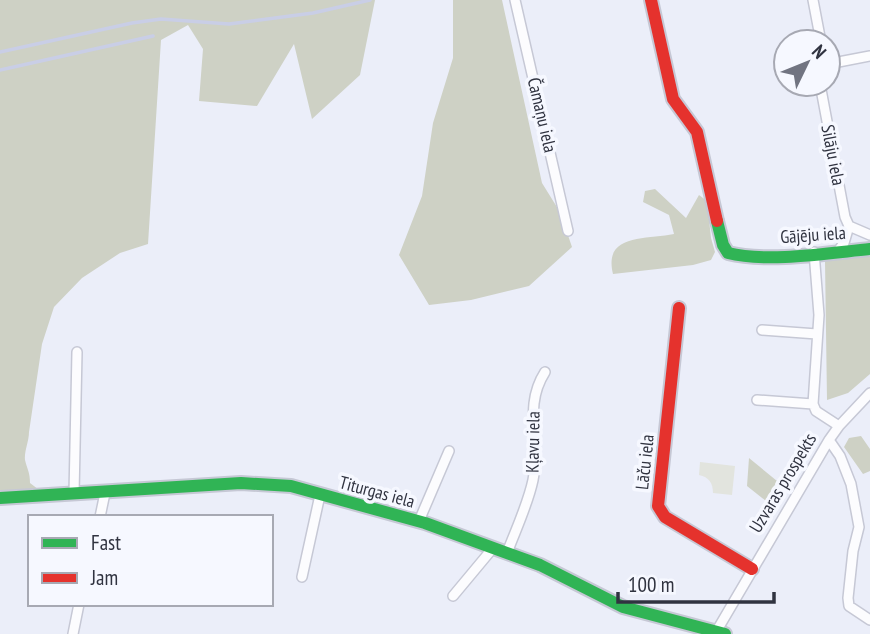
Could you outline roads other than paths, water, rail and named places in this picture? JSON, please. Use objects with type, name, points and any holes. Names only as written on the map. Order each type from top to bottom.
[{"type":"street","name":"Čamaņu iela","points":[[515,0],[568,231]]},
{"type":"street","name":"Gājēju iela","points":[[651,0],[673,99],[697,132],[723,245],[728,253],[740,257],[759,257],[870,249]]},
{"type":"street","points":[[813,0],[818,28]]},
{"type":"street","points":[[842,61],[870,56]]},
{"type":"street","name":"Silāju iela","points":[[823,98],[845,217],[849,226]]},
{"type":"street","points":[[838,251],[844,243],[849,226],[870,235]]},
{"type":"street","points":[[814,252],[819,315],[813,404],[816,411],[839,426]]},
{"type":"street","name":"Lāču iela","points":[[679,308],[658,506],[665,517],[752,569]]},
{"type":"street","points":[[762,330],[817,334]]},
{"type":"street","points":[[74,494],[77,352]]},
{"type":"street","name":"Kļavu iela","points":[[507,553],[533,479],[537,445],[532,409],[545,372]]},
{"type":"street","name":"Uzvaras prospekts","points":[[719,633],[752,569],[829,440],[870,393]]},
{"type":"street","points":[[757,400],[813,404]]},
{"type":"street","points":[[829,440],[840,456],[851,484],[859,527],[853,551],[849,606],[870,621]]},
{"type":"street","points":[[419,521],[449,451]]},
{"type":"street","name":"Titurgas iela","points":[[0,498],[241,483],[291,486],[419,521],[540,565],[623,607],[719,633]]},
{"type":"street","points":[[100,515],[105,493]]},
{"type":"street","points":[[302,577],[320,495]]},
{"type":"street","points":[[453,596],[493,548]]},
{"type":"street","points":[[72,634],[79,606]]},
{"type":"waterway","points":[[0,52],[132,23],[161,19],[229,24],[313,13],[370,0]]},
{"type":"waterway","points":[[0,70],[153,36]]}]
